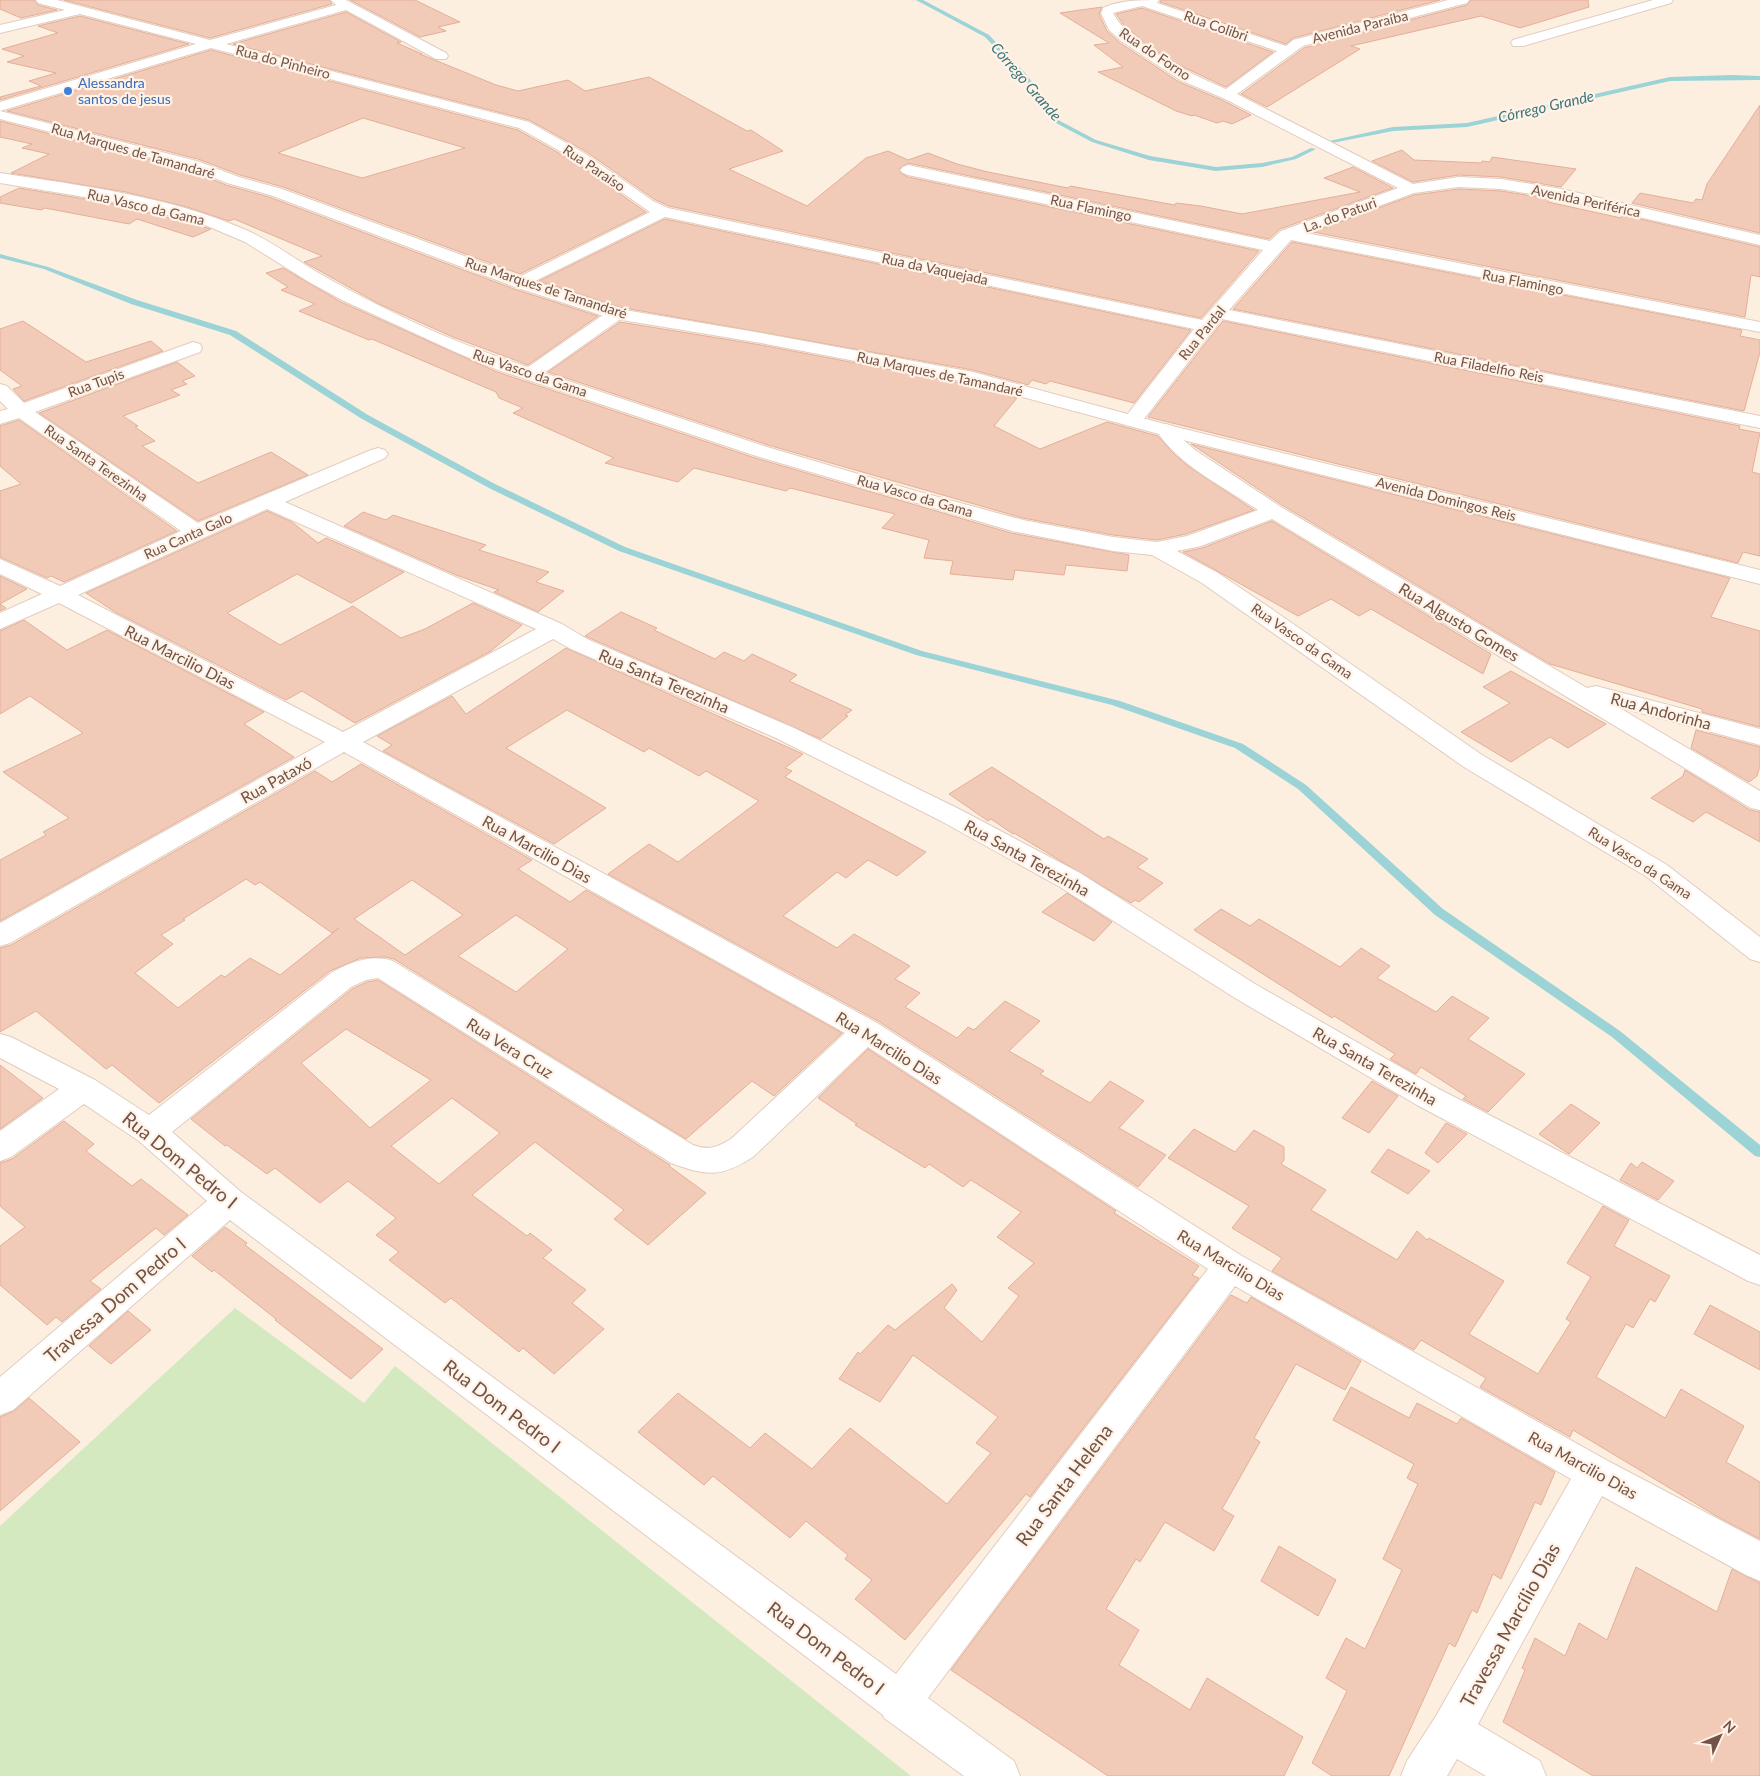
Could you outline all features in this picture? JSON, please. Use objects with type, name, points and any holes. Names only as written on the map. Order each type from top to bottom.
[{"type":"street","name":"Rua do Pinheiro","points":[[42,0],[524,125]]},
{"type":"street","name":"Avenida Paraíba","points":[[1228,95],[1236,87],[1289,51],[1298,42],[1462,0]]},
{"type":"street","points":[[1518,42],[1667,0]]},
{"type":"street","name":"Rua Colibri","points":[[1148,1],[1289,51]]},
{"type":"street","name":"Rua do Forno","points":[[1148,1],[1115,7],[1107,11],[1114,27],[1126,38],[1166,66],[1185,77],[1228,95]]},
{"type":"street","points":[[0,106],[341,3],[441,56]]},
{"type":"street","points":[[0,30],[81,10]]},
{"type":"street","points":[[1228,95],[1411,189]]},
{"type":"street","name":"Rua Marques de Tamandaré","points":[[0,115],[192,164],[233,180],[276,192],[521,283],[616,314],[761,338],[973,378],[1133,420]]},
{"type":"street","name":"Rua Paraíso","points":[[524,125],[579,156],[639,198],[663,212]]},
{"type":"street","name":"Rua Flamingo","points":[[908,170],[1274,247]]},
{"type":"street","name":"Rua Vasco da Gama","points":[[0,178],[66,188],[155,206],[240,233],[272,250],[324,284],[387,316],[468,351],[760,451],[1020,526],[1113,544],[1157,549],[1210,578],[1473,761],[1657,871],[1760,952]]},
{"type":"street","name":"Avenida Periférica","points":[[1411,189],[1459,182],[1501,184],[1561,194],[1760,240]]},
{"type":"street","name":"La. do Paturi","points":[[1274,247],[1287,234],[1411,189]]},
{"type":"street","points":[[521,283],[663,212]]},
{"type":"street","name":"Rua da Vaquejada","points":[[663,212],[1212,320]]},
{"type":"street","name":"Rua Flamingo","points":[[1287,234],[1760,327]]},
{"type":"street","name":"Rua Pardal","points":[[1133,420],[1212,320],[1274,247]]},
{"type":"street","points":[[532,373],[616,314]]},
{"type":"street","name":"Rua Filadelfio Reis","points":[[1212,320],[1760,422]]},
{"type":"street","name":"Rua Tupis","points":[[0,418],[193,348]]},
{"type":"street","name":"Rua Santa Terezinha","points":[[0,390],[20,410],[196,532]]},
{"type":"street","name":"Avenida Domingos Reis","points":[[1133,420],[1166,430],[1760,576]]},
{"type":"street","name":"Rua Algusto Gomes","points":[[1166,430],[1173,441],[1188,454],[1274,511],[1760,802]]},
{"type":"street","name":"Rua Canta Galo","points":[[0,622],[196,532],[378,454]]},
{"type":"street","name":"Rua Santa Terezinha","points":[[266,501],[554,629],[579,644],[785,733],[958,820],[1070,880],[1244,991],[1428,1097],[1760,1271]]},
{"type":"street","points":[[1157,549],[1193,540],[1274,511]]},
{"type":"street","name":"Rua Marcilio Dias","points":[[0,566],[59,594],[344,742],[866,1031],[1230,1266],[1595,1473],[1760,1562]]},
{"type":"street","name":"Rua Pataxó","points":[[0,936],[344,742],[554,629]]},
{"type":"street","name":"Rua Andorinha","points":[[1563,685],[1760,737]]},
{"type":"street","name":"Rua Vera Cruz","points":[[150,1132],[341,980],[355,972],[369,968],[383,968],[682,1154],[702,1162],[723,1160],[742,1148],[866,1031]]},
{"type":"street","name":"Rua Dom Pedro I","points":[[0,1045],[84,1088],[150,1132],[229,1201],[999,1776]]},
{"type":"street","points":[[0,1148],[84,1088]]},
{"type":"street","name":"Travessa Dom Pedro I","points":[[0,1399],[229,1201]]},
{"type":"street","name":"Rua Santa Helena","points":[[899,1703],[1230,1266]]},
{"type":"street","name":"Travessa Marcílio Dias","points":[[1422,1776],[1451,1731],[1595,1473]]},
{"type":"street","points":[[1451,1731],[1525,1776]]},
{"type":"green space","points":[[235,1308],[364,1403],[395,1366],[911,1776],[0,1776],[0,1526]]},
{"type":"building","points":[[0,0],[34,0],[38,5],[57,10],[21,18],[0,9]]},
{"type":"building","points":[[64,0],[329,0],[332,4],[210,38]]},
{"type":"building","points":[[350,0],[415,0],[460,22],[438,27],[446,31],[420,37]]},
{"type":"building","points":[[1161,0],[1440,0],[1293,38],[1286,44],[1160,2]]},
{"type":"building","points":[[1471,0],[1588,0],[1589,7],[1520,28],[1481,16],[1351,46],[1360,49],[1267,107],[1241,94],[1304,48],[1467,5]]},
{"type":"building","points":[[1102,7],[1099,14],[1107,31],[1120,43],[1179,82],[1222,100],[1251,115],[1232,124],[1223,121],[1217,123],[1194,115],[1192,116],[1176,111],[1098,72],[1123,67],[1094,45],[1109,43],[1060,13]]},
{"type":"building","points":[[1142,8],[1273,52],[1226,87],[1181,66],[1148,46],[1123,24],[1116,14]]},
{"type":"building","points":[[346,12],[401,42],[397,43],[422,54],[420,54],[496,85],[518,91],[568,80],[585,91],[649,77],[747,131],[751,130],[783,151],[729,169],[807,206],[866,158],[888,151],[908,160],[928,153],[957,164],[988,172],[1068,188],[1070,186],[1175,205],[1176,203],[1201,206],[1242,214],[1360,192],[1324,178],[1353,167],[1393,188],[1280,229],[1269,239],[908,163],[899,169],[902,174],[908,177],[1259,251],[1201,318],[669,206],[654,199],[585,151],[529,120],[233,44]]},
{"type":"building","points":[[80,16],[189,44],[0,100],[0,97],[41,86],[29,81],[56,73],[7,62],[24,56],[2,49],[58,33],[38,26]]},
{"type":"building","points":[[211,50],[518,130],[573,161],[646,212],[520,274],[283,187],[240,175],[198,159],[7,111]],"holes":[[[363,118],[465,148],[362,178],[278,153]]]},
{"type":"building","points":[[1760,105],[1760,233],[1632,203],[1640,193],[1693,203],[1696,199],[1702,200],[1707,184]]},
{"type":"building","points":[[0,121],[186,169],[226,185],[269,197],[514,289],[598,316],[528,365],[453,337],[379,304],[304,262],[322,256],[234,219],[229,221],[187,207],[126,192],[11,173],[49,154],[22,148],[32,144],[0,137]]},
{"type":"building","points":[[1402,150],[1414,160],[1482,163],[1482,161],[1490,162],[1492,157],[1576,169],[1561,187],[1501,177],[1459,175],[1413,182],[1372,161]]},
{"type":"building","points":[[19,188],[121,205],[211,229],[193,237],[137,219],[129,224],[45,208],[41,210],[0,203],[0,197]]},
{"type":"building","points":[[1459,189],[1501,191],[1550,199],[1548,202],[1621,218],[1623,215],[1760,247],[1760,277],[1751,275],[1745,317],[1313,232],[1414,195]]},
{"type":"building","points":[[665,219],[1191,330],[1134,403],[1050,381],[1046,384],[1032,380],[1028,385],[973,370],[619,307],[539,281]]},
{"type":"building","points":[[1292,242],[1742,330],[1740,336],[1760,340],[1760,352],[1744,411],[1233,309]]},
{"type":"building","points":[[283,268],[341,302],[497,372],[752,457],[1011,533],[1129,555],[1127,571],[1066,565],[1064,575],[1015,570],[1013,580],[950,574],[953,561],[924,558],[929,540],[882,528],[895,514],[790,488],[786,491],[694,468],[678,482],[605,463],[614,458],[513,413],[523,408],[499,398],[496,392],[372,339],[369,340],[299,311],[315,304],[281,290],[288,287],[266,273]]},
{"type":"building","points":[[23,321],[86,362],[151,341],[163,351],[24,401],[13,389],[22,386],[0,370],[0,329]]},
{"type":"building","points":[[1223,321],[1740,426],[1739,429],[1760,433],[1752,472],[1760,474],[1760,556],[1743,552],[1738,563],[1148,417]]},
{"type":"building","points":[[620,322],[761,345],[971,385],[1017,398],[994,426],[1040,449],[1107,422],[1158,436],[1188,466],[1254,510],[1186,534],[1157,540],[1113,535],[1023,518],[768,445],[548,372]]},
{"type":"building","points":[[177,362],[195,376],[182,381],[187,384],[171,390],[180,395],[123,416],[155,441],[142,446],[198,483],[271,452],[308,475],[198,521],[39,413]]},
{"type":"building","points":[[19,420],[177,531],[64,582],[51,576],[47,578],[0,557],[0,491],[21,484],[0,466],[0,426]]},
{"type":"building","points":[[1191,444],[1730,578],[1711,617],[1760,631],[1760,727],[1702,712],[1702,709],[1550,664],[1282,505]]},
{"type":"building","points":[[267,511],[292,522],[318,543],[326,538],[404,572],[351,603],[297,574],[227,613],[280,645],[353,606],[401,638],[425,629],[473,603],[522,625],[491,651],[355,723],[302,691],[286,700],[115,612],[86,593]]},
{"type":"building","points":[[363,512],[386,520],[393,515],[486,545],[479,550],[549,572],[536,582],[564,591],[538,612],[494,592],[499,590],[456,575],[344,526]]},
{"type":"building","points":[[1272,521],[1491,654],[1483,674],[1371,609],[1359,616],[1331,599],[1298,616],[1183,552],[1202,548]]},
{"type":"building","points":[[0,576],[27,589],[0,604]]},
{"type":"building","points":[[0,604],[6,608],[0,611]]},
{"type":"building","points":[[621,612],[657,628],[654,630],[715,659],[724,652],[744,661],[752,654],[797,675],[789,681],[852,710],[845,715],[848,716],[821,739],[585,636]]},
{"type":"building","points":[[24,620],[67,650],[107,630],[264,712],[244,724],[294,757],[0,921],[0,860],[46,835],[43,832],[69,818],[3,772],[83,733],[30,696],[0,714],[0,631]]},
{"type":"building","points":[[566,648],[803,754],[785,768],[792,771],[785,777],[926,852],[897,876],[868,860],[846,878],[837,872],[783,916],[837,948],[854,934],[910,966],[895,979],[920,993],[905,1007],[957,1038],[968,1027],[974,1030],[1005,1001],[1040,1021],[1009,1051],[1044,1071],[1040,1074],[1090,1103],[1110,1081],[1144,1101],[1119,1128],[1166,1155],[1138,1187],[878,1021],[608,874],[649,844],[678,862],[759,801],[706,771],[699,776],[649,748],[644,752],[567,710],[506,748],[606,808],[554,844],[383,751],[392,745],[377,736],[452,696],[466,714]]},
{"type":"building","points":[[1511,671],[1606,724],[1568,748],[1550,737],[1511,762],[1461,732],[1510,703],[1483,687]]},
{"type":"building","points":[[1696,730],[1760,747],[1760,766],[1757,776],[1749,782],[1691,748]]},
{"type":"building","points":[[361,764],[532,860],[518,869],[570,902],[586,890],[842,1033],[774,1096],[752,1081],[686,1139],[394,959],[385,957],[361,958],[330,971],[159,1103],[112,1065],[106,1069],[36,1011],[0,1032],[0,948],[11,945],[315,771],[332,782]],"holes":[[[246,879],[255,885],[260,882],[332,933],[339,928],[280,975],[250,958],[225,977],[221,975],[178,1008],[135,973],[173,944],[161,935],[185,920],[183,919]],[[412,880],[463,915],[405,955],[354,919]],[[516,915],[568,949],[516,992],[458,956]]]},
{"type":"building","points":[[992,767],[1104,839],[1108,836],[1148,859],[1137,867],[1163,883],[1139,902],[1135,900],[1131,903],[1013,834],[991,819],[988,821],[949,794]]},
{"type":"building","points":[[1685,770],[1750,810],[1760,812],[1760,842],[1706,812],[1693,822],[1651,798],[1683,776]]},
{"type":"building","points":[[1067,893],[1112,922],[1094,941],[1042,912]]},
{"type":"building","points":[[1221,909],[1250,926],[1259,919],[1340,967],[1361,948],[1390,966],[1377,978],[1436,1012],[1452,996],[1489,1018],[1468,1039],[1525,1074],[1488,1112],[1463,1099],[1466,1096],[1421,1067],[1416,1074],[1390,1059],[1395,1054],[1334,1016],[1332,1018],[1194,930]]},
{"type":"building","points":[[378,980],[670,1165],[706,1193],[648,1245],[614,1219],[624,1210],[535,1142],[472,1195],[527,1236],[530,1233],[552,1250],[543,1258],[586,1290],[572,1303],[604,1329],[554,1374],[523,1348],[519,1352],[451,1298],[445,1303],[389,1260],[399,1252],[376,1235],[396,1218],[348,1181],[320,1203],[275,1168],[267,1174],[227,1145],[225,1146],[191,1119],[352,989],[367,982]],"holes":[[[346,1029],[431,1080],[370,1128],[301,1063]],[[452,1098],[500,1133],[439,1184],[391,1146]]]},
{"type":"building","points":[[868,1049],[1116,1211],[1114,1213],[1199,1266],[1192,1275],[1199,1278],[1030,1497],[1026,1494],[905,1640],[855,1599],[872,1580],[845,1559],[848,1555],[806,1521],[790,1538],[713,1476],[704,1485],[638,1432],[678,1393],[750,1448],[765,1433],[812,1469],[850,1428],[947,1504],[991,1453],[976,1443],[998,1417],[913,1355],[880,1402],[839,1379],[858,1352],[860,1354],[888,1325],[895,1330],[952,1284],[957,1290],[944,1308],[982,1342],[1019,1296],[1008,1288],[1034,1263],[997,1237],[1021,1212],[971,1180],[963,1187],[929,1164],[925,1168],[855,1125],[857,1124],[818,1098]]},
{"type":"building","points":[[0,1065],[43,1098],[0,1129]]},
{"type":"building","points":[[1372,1081],[1398,1096],[1369,1133],[1342,1118]]},
{"type":"building","points":[[1571,1104],[1600,1123],[1569,1154],[1539,1134]]},
{"type":"building","points":[[64,1121],[94,1144],[86,1151],[132,1186],[141,1179],[188,1215],[164,1235],[156,1228],[90,1281],[101,1289],[62,1322],[56,1317],[47,1325],[0,1285],[0,1246],[25,1227],[0,1206],[0,1163],[12,1159]]},
{"type":"building","points":[[1446,1123],[1467,1134],[1438,1163],[1425,1153]]},
{"type":"building","points":[[1194,1129],[1235,1152],[1254,1130],[1284,1147],[1284,1160],[1281,1164],[1326,1190],[1311,1210],[1397,1260],[1417,1231],[1427,1240],[1429,1238],[1504,1281],[1469,1334],[1538,1374],[1571,1322],[1566,1319],[1591,1277],[1567,1263],[1603,1206],[1629,1220],[1614,1246],[1670,1276],[1655,1302],[1650,1299],[1633,1328],[1626,1324],[1596,1377],[1665,1418],[1681,1389],[1744,1426],[1726,1462],[1760,1482],[1760,1539],[1718,1517],[1573,1430],[1570,1437],[1480,1387],[1486,1378],[1421,1340],[1414,1350],[1272,1271],[1282,1258],[1232,1228],[1249,1206],[1168,1158]]},
{"type":"building","points":[[1388,1149],[1430,1171],[1408,1194],[1371,1172]]},
{"type":"building","points":[[1642,1162],[1674,1181],[1658,1200],[1620,1180],[1631,1163],[1637,1168]]},
{"type":"building","points":[[225,1227],[247,1243],[245,1245],[383,1349],[351,1379],[214,1270],[212,1272],[192,1256]]},
{"type":"building","points":[[1231,1295],[1247,1303],[1251,1297],[1361,1361],[1345,1390],[1296,1364],[1254,1438],[1260,1442],[1222,1509],[1234,1516],[1214,1551],[1165,1522],[1140,1562],[1136,1559],[1106,1609],[1139,1630],[1119,1665],[1190,1710],[1207,1678],[1303,1737],[1284,1776],[1108,1776],[951,1670]]},
{"type":"building","points":[[1710,1305],[1760,1332],[1760,1370],[1694,1334]]},
{"type":"building","points":[[128,1311],[151,1330],[111,1364],[89,1346]]},
{"type":"building","points":[[1351,1387],[1409,1418],[1417,1403],[1457,1424],[1461,1418],[1555,1472],[1541,1505],[1535,1502],[1501,1579],[1493,1574],[1477,1613],[1472,1610],[1455,1647],[1449,1643],[1389,1776],[1332,1776],[1312,1763],[1347,1691],[1326,1678],[1346,1638],[1365,1649],[1402,1570],[1383,1559],[1418,1484],[1407,1478],[1414,1464],[1333,1420]]},
{"type":"building","points":[[29,1398],[80,1442],[0,1511],[0,1417],[14,1411]]},
{"type":"building","points":[[1279,1546],[1336,1580],[1318,1616],[1261,1581]]},
{"type":"building","points":[[1636,1567],[1717,1612],[1732,1569],[1760,1583],[1760,1776],[1593,1776],[1503,1722],[1525,1670],[1522,1668],[1535,1638],[1565,1656],[1579,1623],[1607,1640]]},
{"type":"waterway","name":"Córrego Grande","points":[[919,0],[987,36],[1024,75],[1058,122],[1094,141],[1149,158],[1216,169],[1262,165],[1294,158],[1313,149]]},
{"type":"waterway","name":"Córrego Grande","points":[[1332,141],[1393,129],[1467,125],[1670,79],[1760,78]]},
{"type":"waterway","points":[[0,256],[46,268],[134,302],[233,333],[365,417],[492,486],[622,549],[919,653],[1116,703],[1239,746],[1302,787],[1439,912],[1616,1034],[1760,1152]]},
{"type":"place","name":"Alessandra santos de jesus","points":[[68,91]]}]
